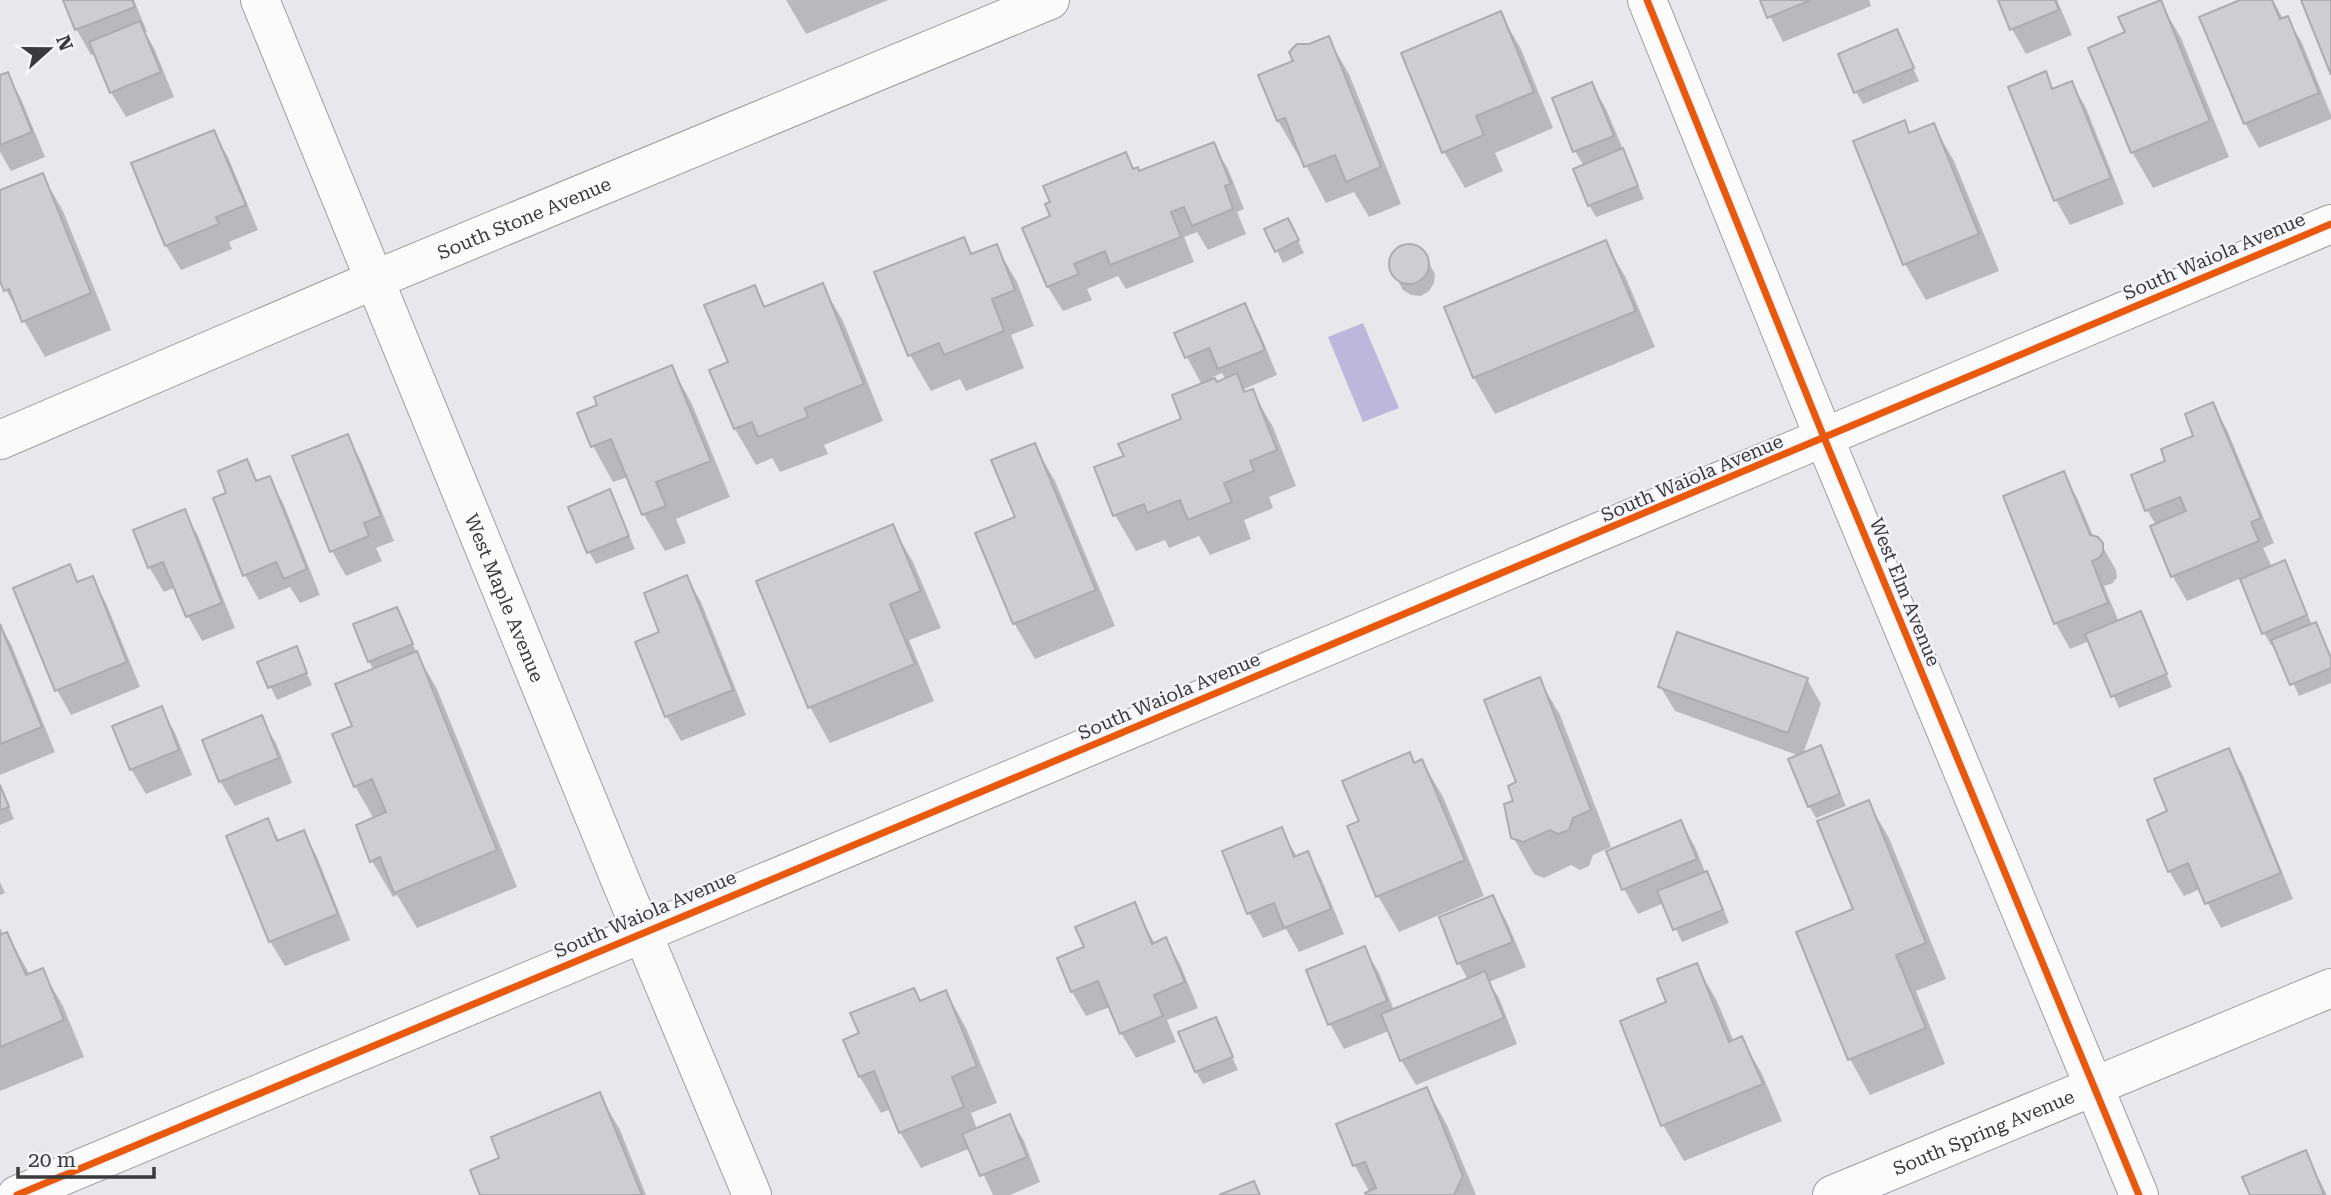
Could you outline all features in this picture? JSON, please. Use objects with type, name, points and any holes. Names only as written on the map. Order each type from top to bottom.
[{"type":"street","name":"West Maple Avenue","points":[[260,0],[752,1195]]},
{"type":"street","name":"South Stone Avenue","points":[[0,440],[374,280],[1050,0]]},
{"type":"street","name":"West Elm Avenue","points":[[1647,0],[1825,440],[2092,1088],[2139,1195]]},
{"type":"street","name":"South Waiola Avenue","points":[[17,1195],[1825,440],[2331,224]]},
{"type":"street","name":"South Spring Avenue","points":[[1832,1195],[2331,988]]},
{"type":"shaded area","points":[[1363,323],[1399,408],[1363,422],[1328,337]]},
{"type":"building","points":[[63,0],[132,0],[135,7],[75,30]]},
{"type":"building","points":[[1760,0],[1811,0],[1767,18]]},
{"type":"building","points":[[1998,0],[2055,0],[2059,10],[2010,30]]},
{"type":"building","points":[[2161,0],[2210,121],[2131,153],[2088,48],[2125,32],[2118,17]]},
{"type":"building","points":[[2240,0],[2272,0],[2280,19],[2288,16],[2319,93],[2244,124],[2199,17]]},
{"type":"building","points":[[2301,0],[2331,0],[2331,75]]},
{"type":"building","points":[[1501,11],[1534,92],[1476,116],[1484,135],[1442,153],[1401,53]]},
{"type":"building","points":[[140,21],[161,72],[110,93],[89,42]]},
{"type":"building","points":[[1897,29],[1914,68],[1854,93],[1838,54]]},
{"type":"building","points":[[1329,36],[1381,167],[1346,182],[1335,155],[1304,167],[1285,118],[1277,121],[1258,75],[1293,61],[1289,52],[1297,44],[1309,44]]},
{"type":"building","points":[[2046,71],[2052,89],[2072,81],[2111,178],[2054,201],[2008,87]]},
{"type":"building","points":[[8,72],[32,132],[0,145],[0,75]]},
{"type":"building","points":[[1592,82],[1614,136],[1573,152],[1552,98]]},
{"type":"building","points":[[1905,120],[1909,133],[1934,123],[1979,234],[1903,265],[1853,141]]},
{"type":"building","points":[[214,130],[246,205],[216,217],[219,224],[165,246],[131,163]]},
{"type":"building","points":[[1214,142],[1231,184],[1225,186],[1233,209],[1192,226],[1184,207],[1171,212],[1181,237],[1110,265],[1105,251],[1074,264],[1079,274],[1047,287],[1022,228],[1050,216],[1045,204],[1050,202],[1043,186],[1126,152],[1133,169],[1138,167],[1139,171]]},
{"type":"building","points":[[1623,148],[1638,186],[1588,206],[1573,169]]},
{"type":"building","points":[[43,173],[91,293],[22,322],[9,289],[4,291],[0,281],[0,190]]},
{"type":"building","points":[[1288,218],[1299,240],[1275,252],[1264,229]]},
{"type":"building","points":[[964,237],[971,254],[997,244],[1015,290],[992,299],[1004,331],[944,355],[939,343],[908,356],[874,272]]},
{"type":"building","points":[[1606,240],[1636,311],[1473,378],[1444,307]]},
{"type":"building","points":[[1409,244],[1423,250],[1429,264],[1423,278],[1409,284],[1395,278],[1389,264],[1395,250]]},
{"type":"building","points":[[823,283],[864,384],[805,408],[808,417],[758,437],[752,422],[734,429],[709,370],[728,362],[704,305],[755,285],[764,307]]},
{"type":"building","points":[[1245,303],[1265,350],[1218,369],[1209,348],[1185,358],[1174,333]]},
{"type":"building","points":[[672,365],[711,461],[656,482],[666,506],[642,515],[611,439],[591,447],[577,413],[597,405],[594,397]]},
{"type":"building","points":[[1237,373],[1244,392],[1253,389],[1277,450],[1250,461],[1254,471],[1224,483],[1232,502],[1188,520],[1180,500],[1147,513],[1144,504],[1113,516],[1094,467],[1124,456],[1118,444],[1181,419],[1172,395],[1215,378],[1217,382]]},
{"type":"building","points":[[2213,402],[2261,518],[2251,522],[2259,541],[2171,577],[2150,526],[2186,511],[2180,497],[2145,511],[2131,475],[2165,461],[2161,449],[2193,436],[2185,414]]},
{"type":"building","points":[[348,434],[381,516],[364,523],[369,536],[330,552],[292,456]]},
{"type":"building","points":[[1035,443],[1096,590],[1013,624],[975,533],[1015,517],[991,460]]},
{"type":"building","points":[[247,459],[256,481],[270,476],[307,569],[284,579],[276,562],[243,576],[213,498],[226,493],[218,471]]},
{"type":"building","points":[[2064,471],[2090,535],[2098,537],[2103,543],[2103,552],[2099,558],[2092,561],[2108,603],[2054,624],[2003,496]]},
{"type":"building","points":[[610,489],[629,536],[587,553],[568,507]]},
{"type":"building","points":[[185,509],[222,603],[186,617],[163,562],[148,568],[133,530]]},
{"type":"building","points":[[893,524],[921,591],[890,604],[915,664],[808,708],[756,581]]},
{"type":"building","points":[[2285,560],[2307,615],[2262,634],[2240,579]]},
{"type":"building","points":[[70,564],[77,582],[93,576],[127,662],[55,691],[13,588]]},
{"type":"building","points":[[687,575],[733,690],[665,717],[635,642],[659,632],[644,593]]},
{"type":"building","points":[[397,607],[413,644],[368,662],[353,624]]},
{"type":"building","points":[[2141,611],[2167,674],[2111,697],[2085,634]]},
{"type":"building","points":[[2316,622],[2331,658],[2331,668],[2290,685],[2271,640]]},
{"type":"building","points":[[0,624],[42,727],[0,744]]},
{"type":"building","points":[[1677,632],[1808,678],[1788,733],[1658,687]]},
{"type":"building","points":[[297,646],[307,673],[268,688],[257,662]]},
{"type":"building","points":[[417,651],[497,850],[394,893],[380,857],[370,862],[356,825],[386,812],[372,779],[354,787],[332,734],[352,726],[335,684]]},
{"type":"building","points":[[1540,677],[1591,810],[1573,818],[1569,830],[1558,834],[1550,830],[1523,842],[1511,838],[1504,804],[1513,801],[1508,786],[1516,782],[1484,700]]},
{"type":"building","points":[[162,706],[179,750],[130,770],[112,726]]},
{"type":"building","points":[[262,715],[279,758],[219,782],[202,740]]},
{"type":"building","points":[[1821,745],[1840,794],[1808,807],[1788,759]]},
{"type":"building","points":[[2229,748],[2281,873],[2205,904],[2188,863],[2168,872],[2147,820],[2167,811],[2154,779]]},
{"type":"building","points":[[1410,752],[1414,763],[1422,759],[1465,860],[1376,897],[1347,826],[1359,821],[1342,781]]},
{"type":"building","points":[[0,785],[9,807],[0,810]]},
{"type":"building","points":[[1869,800],[1926,943],[1896,955],[1926,1028],[1848,1060],[1796,932],[1853,909],[1817,821]]},
{"type":"building","points":[[268,818],[277,841],[304,830],[338,914],[269,942],[226,836]]},
{"type":"building","points":[[1681,820],[1697,859],[1622,890],[1606,851]]},
{"type":"building","points":[[1282,827],[1294,857],[1308,851],[1331,909],[1284,928],[1274,903],[1247,914],[1222,851]]},
{"type":"building","points":[[1707,871],[1723,910],[1673,930],[1657,891]]},
{"type":"building","points":[[1493,895],[1513,942],[1457,964],[1439,917]]},
{"type":"building","points":[[1135,902],[1152,944],[1166,937],[1185,982],[1154,995],[1163,1016],[1120,1034],[1098,981],[1071,992],[1057,958],[1084,947],[1075,927]]},
{"type":"building","points":[[7,932],[26,975],[43,968],[64,1020],[0,1047],[0,935]]},
{"type":"building","points":[[1365,946],[1387,1001],[1328,1025],[1306,970]]},
{"type":"building","points":[[1697,963],[1729,1042],[1742,1036],[1763,1084],[1661,1126],[1620,1021],[1666,1002],[1657,979]]},
{"type":"building","points":[[1485,971],[1504,1018],[1400,1061],[1381,1014]]},
{"type":"building","points":[[914,988],[920,1001],[946,990],[977,1066],[952,1077],[964,1107],[899,1133],[874,1071],[859,1077],[843,1040],[859,1033],[850,1013]]},
{"type":"building","points":[[1216,1017],[1233,1057],[1195,1072],[1178,1032]]},
{"type":"building","points":[[1427,1087],[1463,1176],[1454,1195],[1366,1195],[1365,1193],[1376,1188],[1365,1162],[1353,1166],[1336,1124]]},
{"type":"building","points":[[600,1092],[642,1195],[480,1195],[470,1170],[499,1158],[491,1137]]},
{"type":"building","points":[[1010,1114],[1027,1157],[980,1176],[962,1134]]},
{"type":"building","points":[[2306,1150],[2324,1195],[2250,1195],[2242,1177]]},
{"type":"building","points":[[1254,1181],[1260,1195],[1219,1195]]},
{"type":"cycle path","points":[[1647,0],[1825,440],[2139,1195]]},
{"type":"cycle path","points":[[17,1195],[2331,224]]}]
